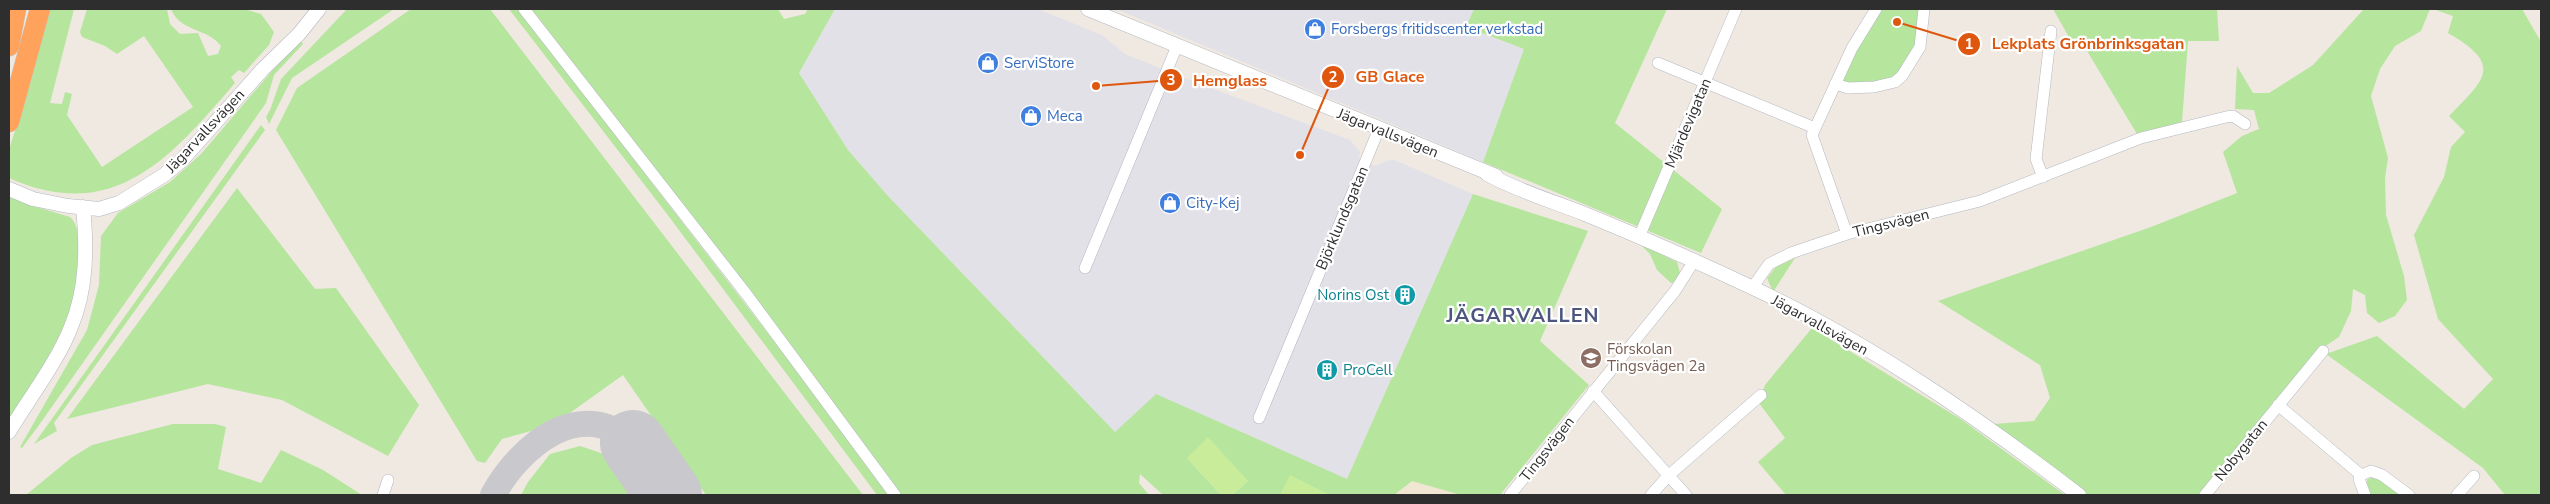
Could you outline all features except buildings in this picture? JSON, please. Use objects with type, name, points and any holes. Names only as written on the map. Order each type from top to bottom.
[{"type":"highway","points":[[9,46],[16,9]]},
{"type":"highway","points":[[9,122],[40,9]]},
{"type":"street","name":"Jägarvallsvägen","points":[[9,189],[33,199],[83,207],[108,208],[144,187],[164,175],[182,160],[262,70],[285,38],[313,9]]},
{"type":"street","name":"Jägarvallsvägen","points":[[262,70],[292,43],[319,9]]},
{"type":"street","points":[[524,9],[747,294],[895,495]]},
{"type":"street","name":"Jägarvallsvägen","points":[[1088,9],[1487,174],[1510,187],[1538,195],[1639,237],[1752,288],[1844,337],[1901,371],[1995,434],[2079,495]]},
{"type":"street","name":"Mjärdevigatan","points":[[1639,237],[1736,9]]},
{"type":"street","points":[[1847,234],[1812,135],[1861,32],[1876,9]]},
{"type":"street","points":[[1835,84],[1848,88],[1874,87],[1895,82],[1902,76],[1920,48],[1924,9]]},
{"type":"street","points":[[2043,177],[2036,159],[2051,31]]},
{"type":"street","points":[[1086,268],[1177,46]]},
{"type":"street","points":[[1658,63],[1815,128]]},
{"type":"street","name":"Tingsvägen","points":[[1752,288],[1764,268],[1778,259],[1847,234],[1980,200],[2141,138],[2233,116],[2245,124]]},
{"type":"street","name":"Björklundsgatan","points":[[1259,418],[1379,130]]},
{"type":"street","points":[[9,432],[60,349],[78,309],[85,266],[83,207]]},
{"type":"street","name":"Tingsvägen","points":[[1510,495],[1675,291],[1694,261]]},
{"type":"street","name":"Nobygatan","points":[[2205,495],[2323,351]]},
{"type":"street","points":[[1593,391],[1686,495]]},
{"type":"street","points":[[1651,495],[1668,476],[1761,395]]},
{"type":"street","name":"Nobygatan","points":[[2278,405],[2361,475]]},
{"type":"street","points":[[2365,495],[2359,483],[2361,475],[2371,471],[2382,475],[2409,495]]},
{"type":"street","points":[[2457,495],[2474,476]]},
{"type":"street","points":[[383,495],[388,480]]},
{"type":"shaded area","points":[[835,9],[1038,9],[1102,35],[1125,54],[1350,140],[1360,152],[1359,158],[1374,166],[1392,159],[1473,194],[1347,479],[1115,432],[888,196],[848,150],[799,73]]},
{"type":"shaded area","points":[[1116,9],[1474,9],[1466,28],[1524,49],[1483,162]]},
{"type":"shaded area","points":[[1412,481],[1461,495],[1394,495]]},
{"type":"green space","points":[[49,9],[74,9],[50,103],[62,104],[65,92],[72,94],[67,115],[102,167],[193,107],[144,36],[117,54],[105,46],[82,37],[80,32],[87,9],[167,9],[170,24],[180,34],[198,33],[208,56],[218,54],[221,46],[209,36],[181,22],[171,9],[244,9],[261,14],[274,32],[269,45],[244,73],[239,70],[231,77],[235,83],[188,136],[163,158],[138,176],[110,188],[80,193],[47,190],[9,178],[9,150],[33,72]]},
{"type":"green space","points":[[347,9],[394,9],[292,78],[269,124],[266,117],[281,79]]},
{"type":"green space","points":[[411,9],[490,9],[863,495],[706,495],[623,375],[553,425],[502,439],[485,463],[477,461],[276,130],[297,88]]},
{"type":"green space","points":[[509,9],[518,9],[850,440],[890,495],[877,495],[667,214]]},
{"type":"green space","points":[[531,9],[778,9],[784,19],[805,14],[808,9],[835,9],[799,73],[848,150],[888,196],[1115,432],[1156,394],[1347,479],[1473,194],[1588,231],[1540,341],[1589,385],[1500,495],[1461,495],[1412,481],[1394,495],[1232,495],[1248,481],[1187,458],[1221,495],[1163,495],[1140,474],[1139,483],[1149,495],[899,495]]},
{"type":"green space","points":[[1474,9],[1667,9],[1615,123],[1722,209],[1701,253],[1483,162],[1524,49],[1466,27]]},
{"type":"green space","points":[[1882,9],[1919,9],[1917,42],[1896,76],[1884,81],[1843,83],[1843,78],[1871,21]]},
{"type":"green space","points":[[2053,9],[2217,9],[2219,41],[2188,41],[2182,122],[2137,134],[2081,41],[2074,46]]},
{"type":"green space","points":[[2364,9],[2430,9],[2421,31],[2395,46],[2380,69],[2371,96],[2388,158],[2385,178],[2386,215],[2404,276],[2407,300],[2395,316],[2379,323],[2367,313],[2365,295],[2353,289],[2351,311],[2339,337],[2318,351],[2199,495],[2086,495],[1994,424],[2034,421],[2050,398],[2040,365],[1938,301],[2151,227],[2237,193],[2223,152],[2242,136],[2259,129],[2254,110],[2235,109],[2237,66],[2253,93],[2269,93],[2313,65]]},
{"type":"green space","points":[[2433,9],[2522,9],[2541,42],[2541,495],[2505,495],[2483,468],[2326,354],[2377,336],[2464,409],[2493,379],[2438,319],[2414,235],[2444,177],[2451,147],[2465,132],[2449,116],[2472,92],[2483,73],[2482,64],[2477,54],[2466,44],[2448,33],[2453,16]]},
{"type":"green space","points":[[300,38],[303,44],[274,75],[266,103],[39,425],[22,448],[20,447],[87,330],[99,285],[101,236],[118,213],[170,182],[201,154]]},
{"type":"green space","points":[[261,125],[265,130],[54,423],[57,431],[34,444]]},
{"type":"green space","points":[[237,188],[315,289],[336,288],[419,405],[388,456],[282,400],[208,384],[67,419]]},
{"type":"green space","points":[[9,195],[30,205],[70,217],[73,220],[78,233],[79,270],[75,294],[68,317],[46,360],[9,423]]},
{"type":"green space","points":[[1640,244],[1677,262],[1680,273],[1675,282],[1671,283],[1657,270],[1650,254]]},
{"type":"green space","points":[[1795,258],[1773,292],[1767,278],[1776,267]]},
{"type":"green space","points":[[1812,328],[1962,420],[2065,495],[1786,495],[1758,462],[1785,438],[1759,403],[1765,385]]},
{"type":"green space","points":[[173,424],[215,424],[226,427],[218,469],[261,483],[281,450],[323,470],[362,495],[26,495],[71,458],[92,445]]},
{"type":"green space","points":[[1208,437],[1248,481],[1232,495],[1221,495],[1187,458]]},
{"type":"green space","points":[[580,446],[604,454],[634,495],[521,495],[528,482],[550,454]]},
{"type":"green space","points":[[1290,475],[1330,495],[1280,495]]},
{"type":"green space","points":[[2374,477],[2403,495],[2370,495],[2365,484],[2368,479]]},
{"type":"taxiway","points":[[493,495],[519,459],[535,444],[553,433],[573,425],[593,424],[613,429],[633,443]]},
{"type":"runway","points":[[633,443],[669,495]]},
{"type":"place","name":"Lekplats Grönbrinksgatan","points":[[1897,22]]},
{"type":"place","name":"Forsbergs fritidscenter verkstad","points":[[1315,29]]},
{"type":"place","name":"ServiStore","points":[[988,63]]},
{"type":"place","name":"Hemglass","points":[[1096,86]]},
{"type":"place","name":"Meca","points":[[1031,116]]},
{"type":"place","name":"GB Glace","points":[[1300,155]]},
{"type":"place","name":"City-Kej","points":[[1170,203]]},
{"type":"place","name":"Norins Ost","points":[[1405,295]]},
{"type":"place","name":"Förskolan Tingsvägen 2a","points":[[1591,358]]},
{"type":"place","name":"ProCell","points":[[1327,370]]},
{"type":"district","name":"JÄGARVALLEN","points":[[1523,315]]}]
